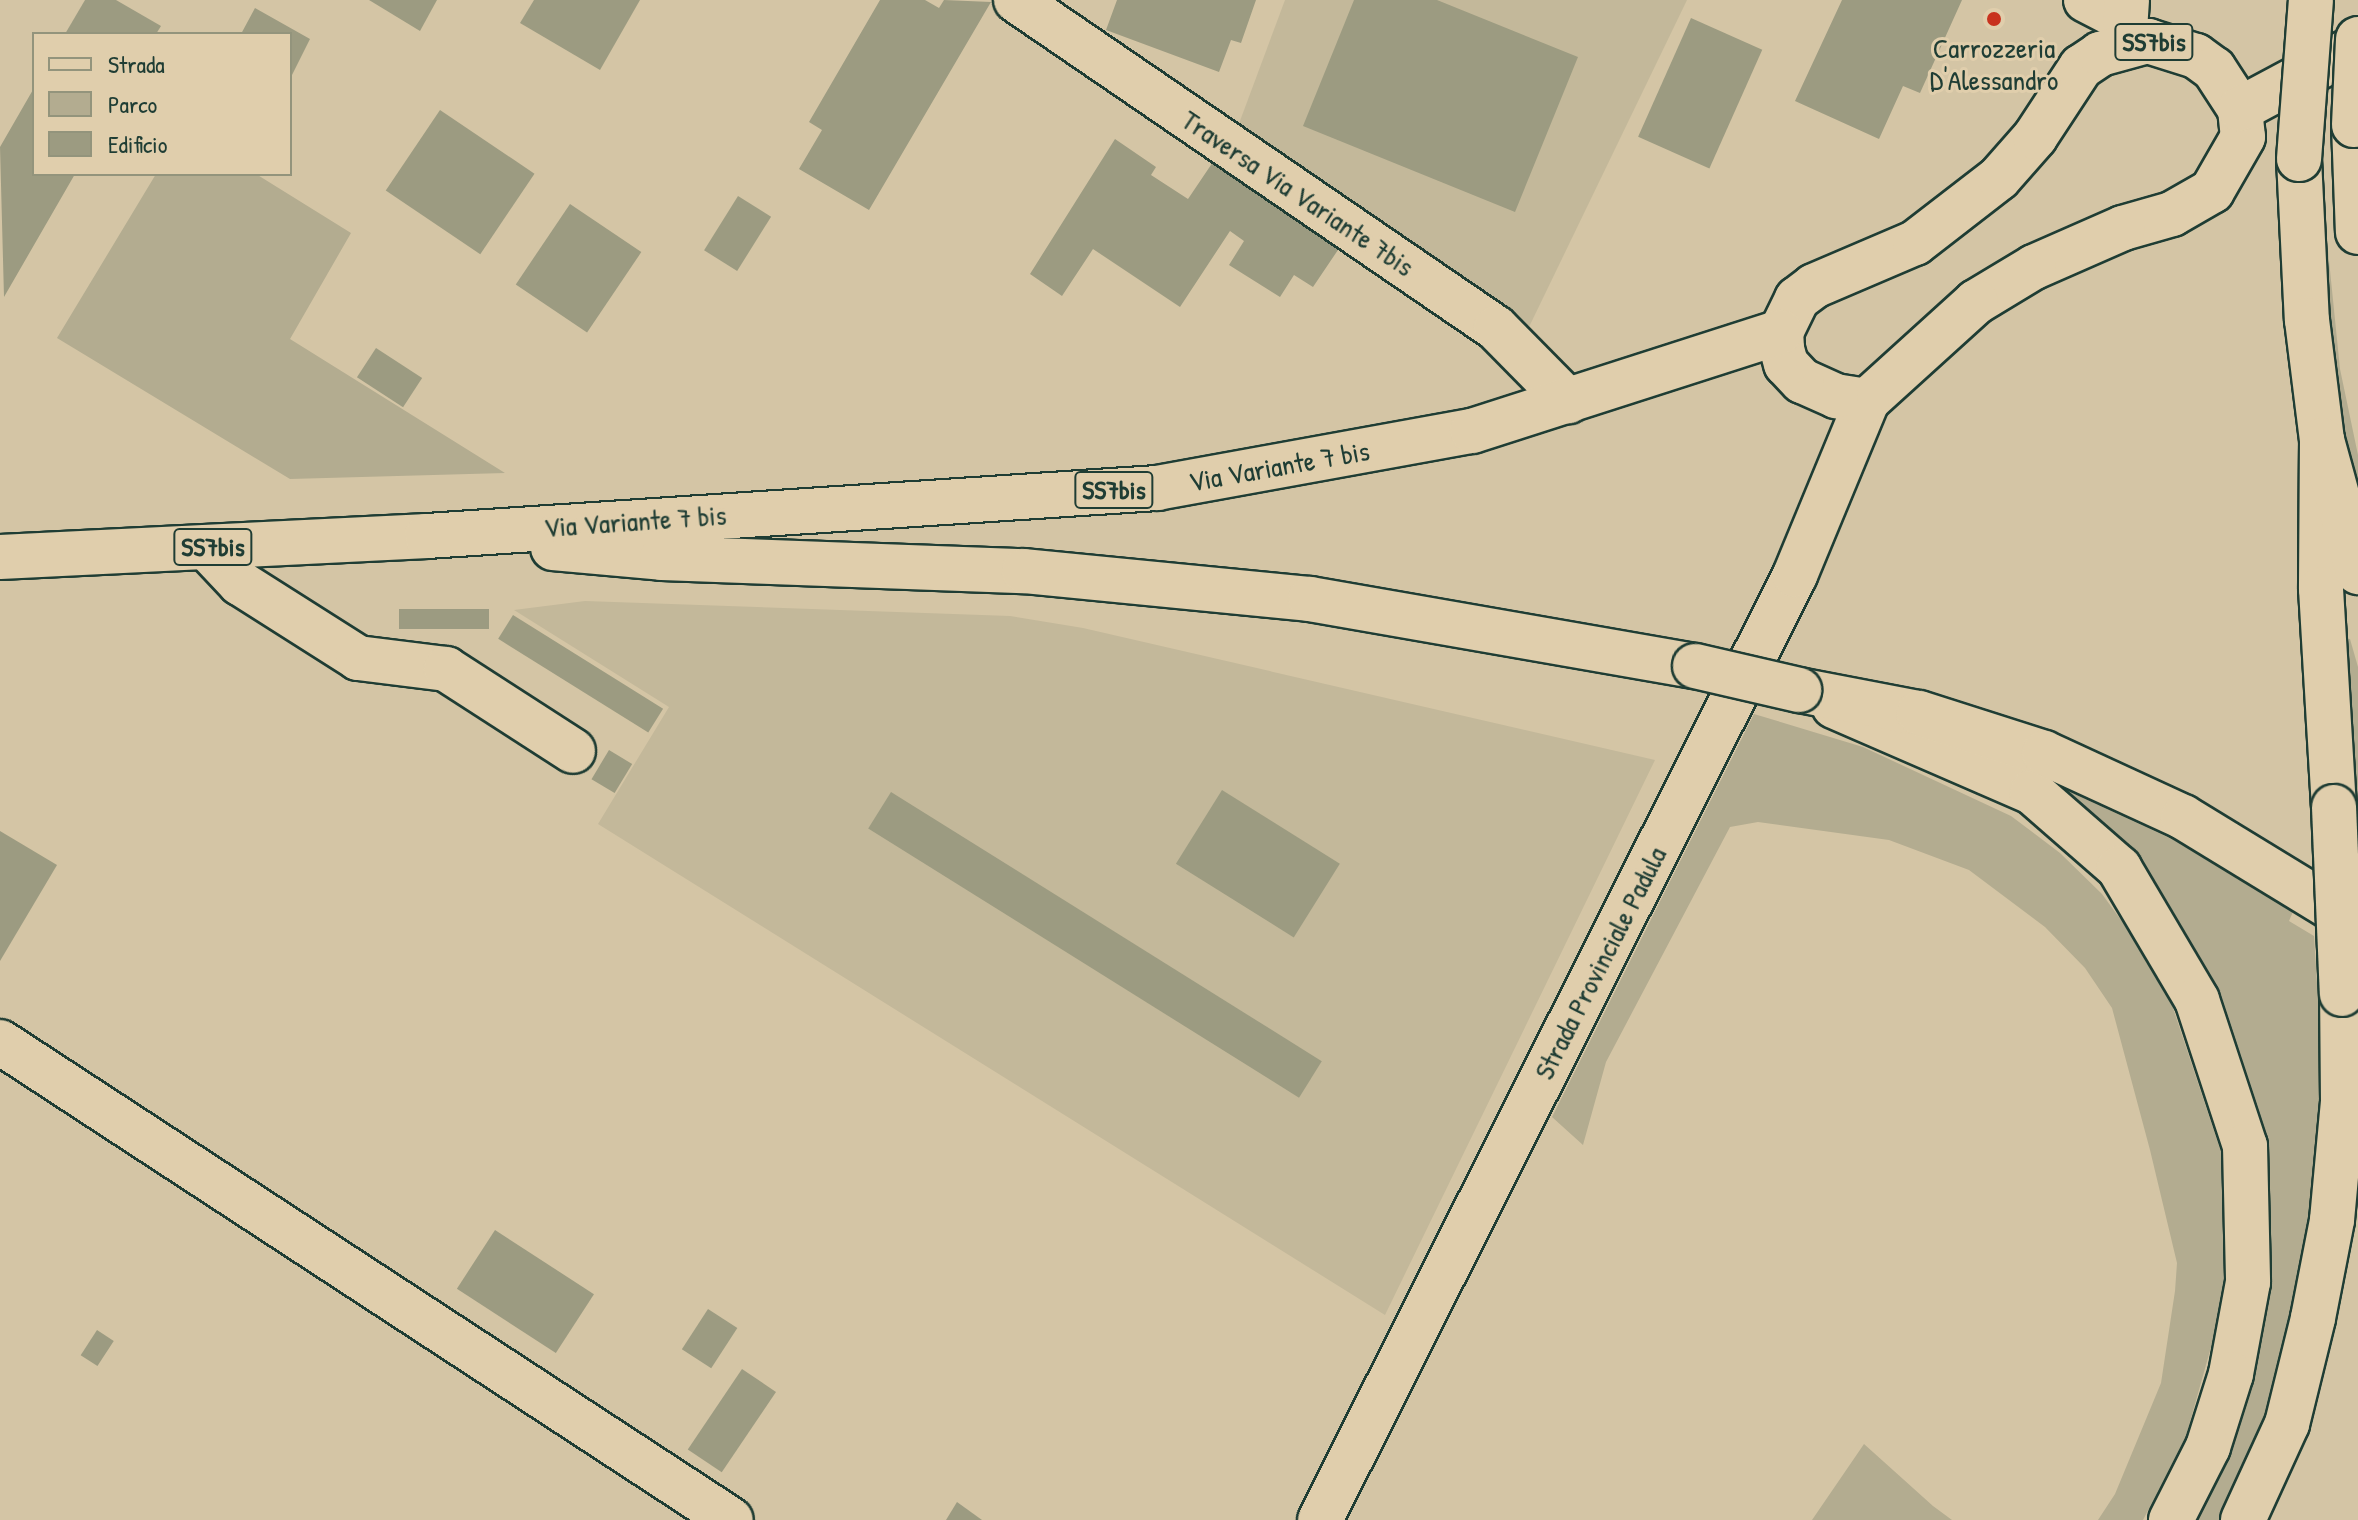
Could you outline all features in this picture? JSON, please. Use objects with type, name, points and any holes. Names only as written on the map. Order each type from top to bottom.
[{"type":"main road","name":"Traversa Via Variante 7bis","points":[[1016,0],[1496,328],[1568,401]]},
{"type":"main road","points":[[2086,0],[2126,22]]},
{"type":"main road","points":[[2243,1520],[2287,1424],[2313,1318],[2332,1220],[2343,1101],[2334,807],[2321,589],[2322,440],[2307,320],[2299,159],[2311,0]]},
{"type":"main road","name":"SS7bis","points":[[1781,332],[1797,299],[1814,286],[1915,243],[1999,178],[2035,137],[2081,67],[2126,22],[2196,56],[2214,69],[2240,109]]},
{"type":"main road","points":[[2358,39],[2354,125],[2358,232]]},
{"type":"main road","points":[[1781,332],[1786,364],[1802,381],[1836,396],[1867,401],[1965,311],[2034,267],[2198,202],[2237,155],[2243,137],[2240,109],[2358,46]]},
{"type":"main road","name":"Via Variante 7 bis","points":[[427,536],[1157,488],[1472,431],[1781,332]]},
{"type":"main road","name":"Strada Provinciale Padula","points":[[1320,1520],[1795,575],[1867,401]]},
{"type":"main road","points":[[2322,440],[2358,572]]},
{"type":"main road","points":[[427,536],[662,558],[1024,571],[1310,599],[1695,666],[1919,713],[2044,753],[2183,817],[2358,924]]},
{"type":"main road","name":"SS7bis","points":[[0,557],[427,536]]},
{"type":"main road","points":[[206,547],[240,583],[358,658],[446,669],[573,751]]},
{"type":"main road","points":[[1799,690],[2032,792],[2119,868],[2197,1000],[2245,1146],[2248,1282],[2231,1374],[2208,1447],[2171,1520]]},
{"type":"main road","points":[[0,1042],[731,1520]]},
{"type":"shaded area","points":[[1285,0],[1687,0],[1529,327],[1234,137]]},
{"type":"shaded area","points":[[585,601],[1010,616],[1083,628],[1655,760],[1385,1315],[598,824],[669,707],[514,610]]},
{"type":"green space","points":[[155,176],[259,176],[351,233],[290,339],[505,473],[290,479],[57,338]]},
{"type":"green space","points":[[2318,211],[2324,211],[2340,369],[2358,455],[2358,504],[2336,390]]},
{"type":"green space","points":[[2341,638],[2350,639],[2358,667],[2358,890]]},
{"type":"green space","points":[[1754,714],[1863,747],[2011,816],[2060,853],[2102,894],[2137,942],[2171,1002],[2226,1167],[2224,1301],[2186,1436],[2143,1520],[2098,1520],[2115,1494],[2161,1383],[2177,1263],[2112,1008],[2085,968],[2045,927],[1969,870],[1889,840],[1758,822],[1730,827],[1606,1062],[1583,1145],[1552,1117]]},
{"type":"green space","points":[[2022,770],[2202,853],[2295,907],[2289,921],[2314,936],[2321,1045],[2313,1230],[2275,1407],[2221,1520],[2191,1520],[2266,1158],[2241,1055],[2207,979]]},
{"type":"green space","points":[[1864,1444],[1933,1506],[1952,1520],[1812,1520]]},
{"type":"building","points":[[85,0],[116,0],[161,26],[157,32],[66,32]]},
{"type":"building","points":[[369,0],[437,0],[420,31]]},
{"type":"building","points":[[534,0],[640,0],[600,70],[520,23]]},
{"type":"building","points":[[880,0],[925,0],[939,8],[944,0],[991,2],[869,210],[799,169],[822,130],[809,122]]},
{"type":"building","points":[[1117,0],[1256,0],[1241,43],[1231,40],[1219,72],[1106,30]]},
{"type":"building","points":[[1354,0],[1437,0],[1578,57],[1515,212],[1303,126]]},
{"type":"building","points":[[1842,0],[1962,0],[1920,93],[1903,86],[1879,139],[1795,101]]},
{"type":"building","points":[[255,8],[310,39],[292,75],[292,32],[242,32]]},
{"type":"building","points":[[1691,18],[1762,50],[1709,168],[1638,137]]},
{"type":"building","points":[[32,91],[32,176],[74,176],[4,297],[0,147]]},
{"type":"building","points":[[440,110],[535,174],[480,254],[386,190]]},
{"type":"building","points":[[1115,139],[1156,167],[1151,175],[1188,199],[1215,159],[1342,244],[1313,287],[1294,275],[1280,297],[1229,265],[1244,241],[1230,231],[1180,307],[1093,249],[1062,296],[1030,274]]},
{"type":"building","points":[[738,196],[771,217],[737,271],[704,250]]},
{"type":"building","points":[[570,204],[641,252],[587,333],[516,284]]},
{"type":"building","points":[[376,348],[422,378],[403,407],[357,377]]},
{"type":"building","points":[[399,609],[489,609],[489,629],[399,629]]},
{"type":"building","points":[[513,615],[663,709],[648,733],[498,639]]},
{"type":"building","points":[[609,750],[632,764],[615,793],[591,779]]},
{"type":"building","points":[[1222,790],[1340,864],[1294,937],[1176,864]]},
{"type":"building","points":[[891,792],[1322,1061],[1299,1098],[868,828]]},
{"type":"building","points":[[0,831],[57,865],[0,961]]},
{"type":"building","points":[[495,1230],[594,1294],[556,1353],[457,1289]]},
{"type":"building","points":[[708,1309],[737,1328],[711,1368],[682,1349]]},
{"type":"building","points":[[97,1330],[114,1341],[97,1366],[81,1355]]},
{"type":"building","points":[[742,1369],[776,1392],[722,1472],[688,1449]]},
{"type":"building","points":[[957,1502],[982,1520],[946,1520]]},
{"type":"place","name":"Carrozzeria D'Alessandro","points":[[1994,19]]}]
